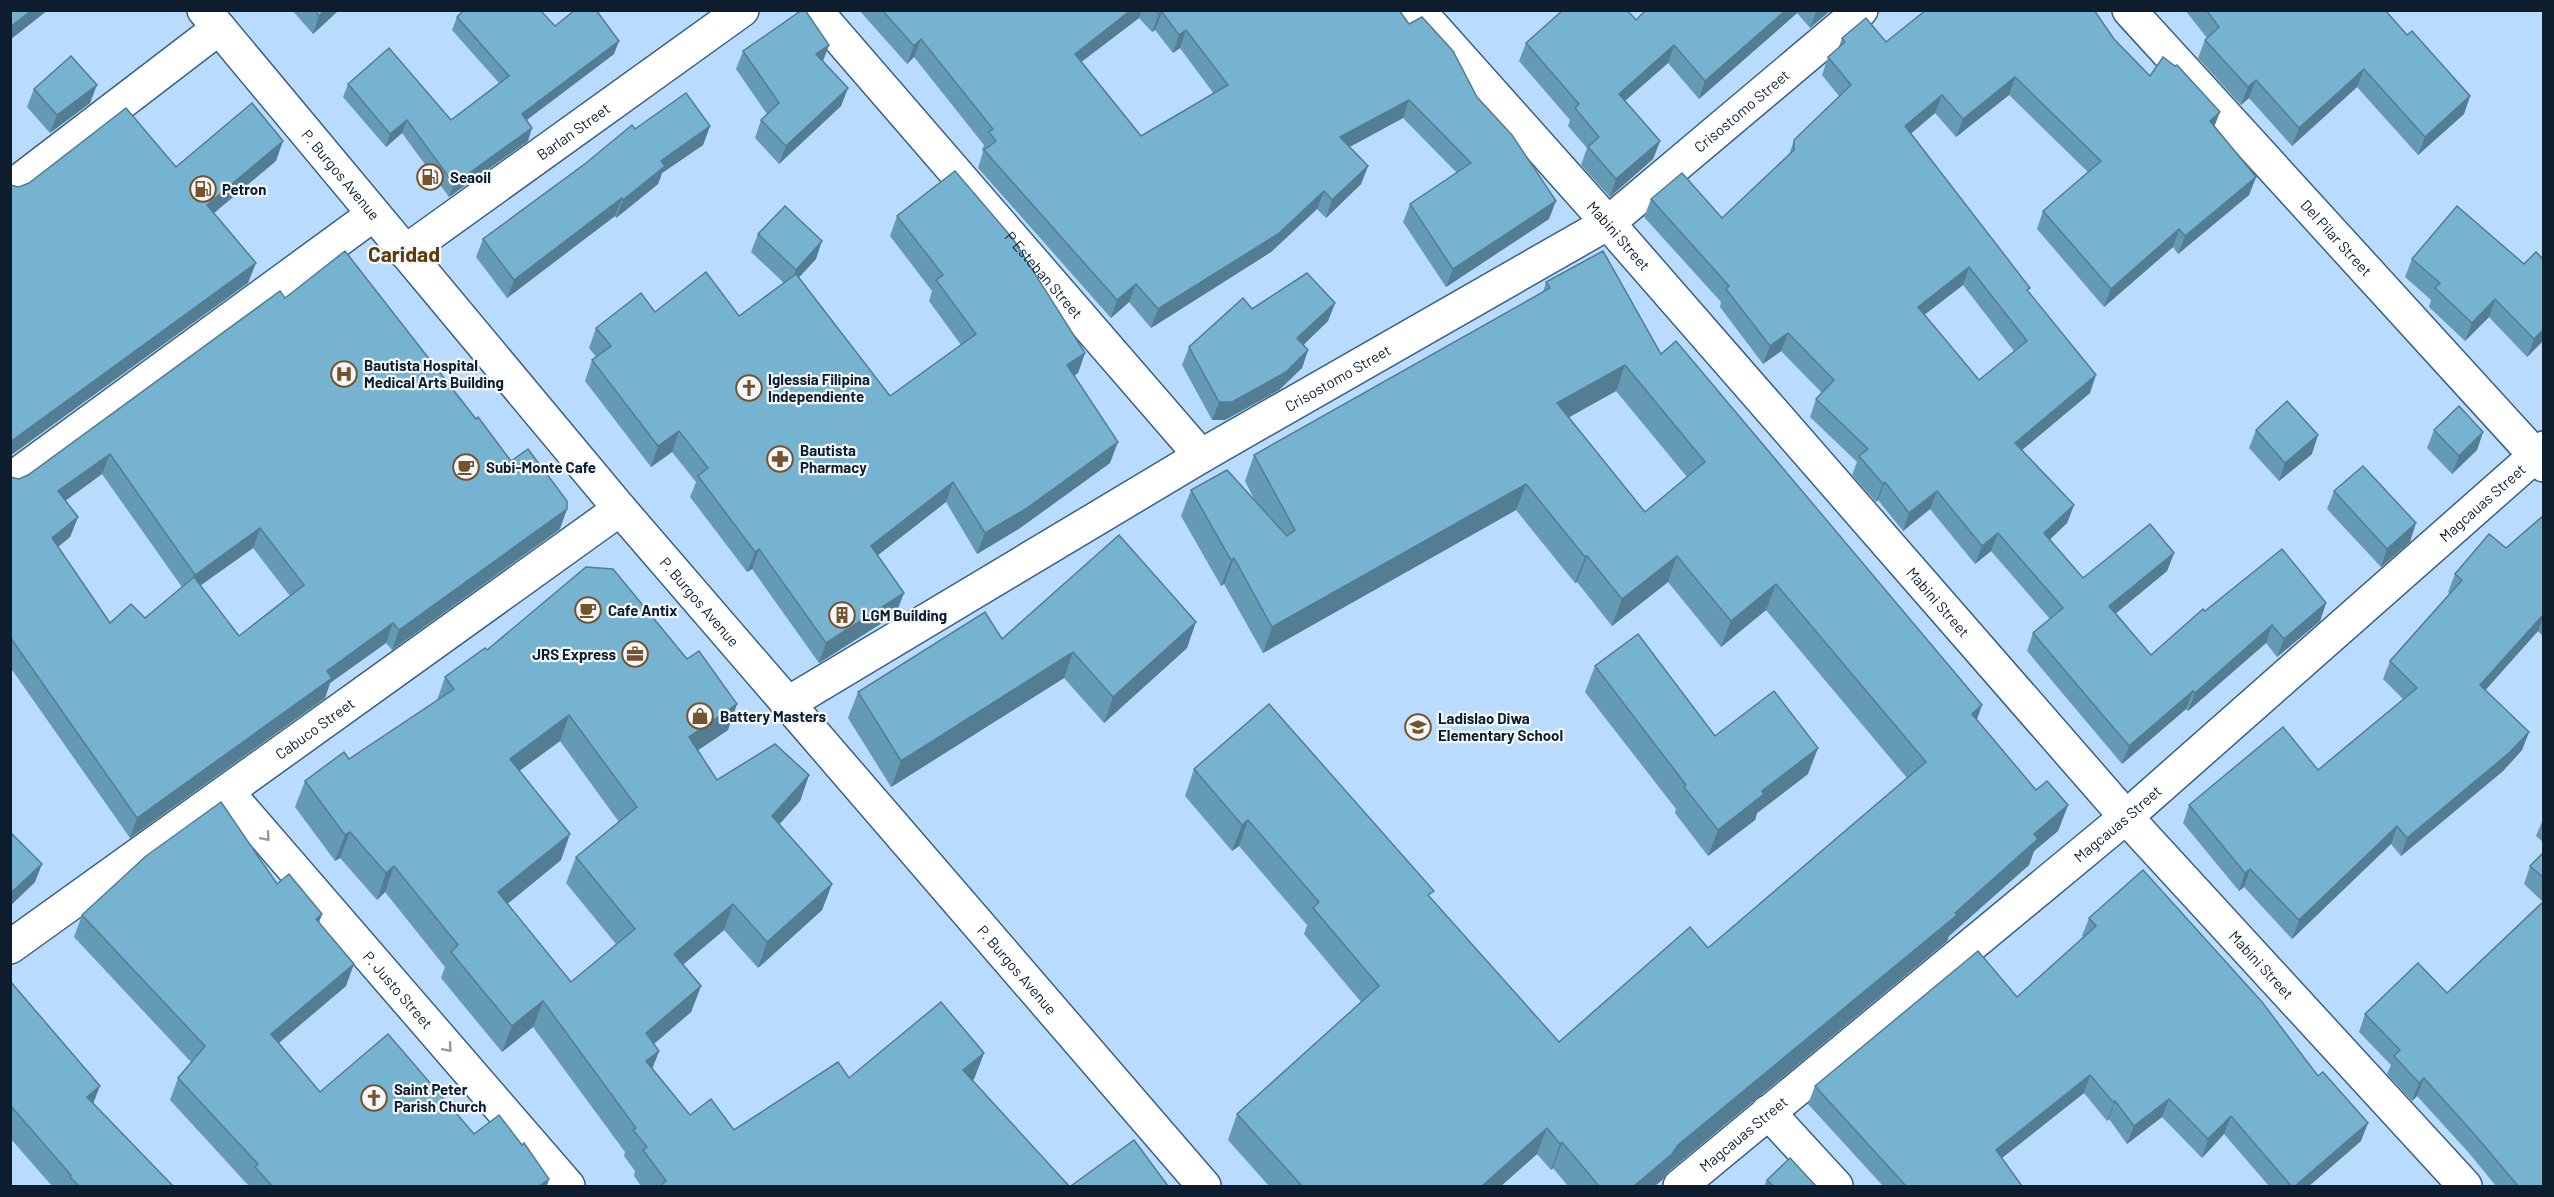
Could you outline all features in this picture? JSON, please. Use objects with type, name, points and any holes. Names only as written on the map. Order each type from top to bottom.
[{"type":"street","name":"Barlan Street","points":[[405,252],[742,10]]},
{"type":"street","name":"P Esteban Street","points":[[815,10],[1202,456]]},
{"type":"street","name":"Mabini Street","points":[[1418,10],[1608,223],[2126,817],[2465,1186]]},
{"type":"street","name":"Crisostomo Street","points":[[787,704],[1202,456],[1608,223],[1861,10]]},
{"type":"street","name":"Del Pilar Street","points":[[2128,10],[2541,456]]},
{"type":"street","name":"P. Burgos Avenue","points":[[212,19],[620,509],[1204,1186]]},
{"type":"street","points":[[10,188],[212,19]]},
{"type":"street","points":[[10,480],[374,214]]},
{"type":"street","name":"Magcauas Street","points":[[1680,1186],[2126,817],[2541,456]]},
{"type":"street","name":"Cabuco Street","points":[[10,947],[228,793],[620,509]]},
{"type":"street","name":"P. Justo Street","points":[[228,793],[568,1186]]},
{"type":"street","points":[[1768,1112],[1836,1186]]},
{"type":"building","points":[[10,10],[32,10],[10,27]]},
{"type":"building","points":[[315,10],[325,10],[319,16]]},
{"type":"building","points":[[464,10],[540,10],[555,26],[575,10],[596,10],[619,41],[522,114],[532,128],[454,184],[407,120],[390,134],[348,84],[389,48],[451,120],[509,76],[457,17]]},
{"type":"building","points":[[805,10],[829,45],[816,54],[848,88],[786,146],[761,120],[779,103],[743,51]]},
{"type":"building","points":[[882,10],[1131,10],[1075,54],[1141,136],[1228,85],[1186,30],[1179,35],[1162,12],[1159,14],[1156,10],[1399,10],[1409,24],[1422,17],[1453,51],[1477,97],[1512,135],[1556,201],[1453,269],[1410,204],[1471,163],[1409,100],[1340,137],[1368,166],[1332,200],[1324,191],[1278,234],[1158,309],[1136,284],[1117,300],[984,150],[996,141],[989,132],[993,129],[921,39],[914,46]]},
{"type":"building","points":[[1563,10],[1627,10],[1636,20],[1646,10],[1786,10],[1705,81],[1674,45],[1619,94],[1660,141],[1616,179],[1588,147],[1599,137],[1575,108],[1579,104],[1526,43]]},
{"type":"building","points":[[1926,10],[2094,10],[2114,39],[2150,76],[2163,57],[2175,66],[2177,65],[2220,112],[2210,121],[2256,177],[2185,236],[2179,229],[2111,289],[2043,211],[2101,161],[2015,77],[1963,119],[1942,95],[1905,126],[2030,288],[2027,290],[2096,375],[2015,443],[2074,505],[2044,533],[2083,578],[2150,524],[2174,553],[2109,606],[2151,655],[2203,609],[2205,611],[2282,549],[2326,603],[2284,639],[2272,625],[2195,693],[2193,691],[2129,746],[2033,633],[2063,608],[1998,533],[1982,546],[1937,491],[1909,513],[1885,482],[1883,484],[1859,456],[1868,449],[1816,399],[1834,380],[1788,333],[1770,346],[1726,289],[1729,286],[1651,199],[1682,173],[1722,218],[1794,150],[1794,140],[1851,85],[1828,57],[1845,42],[1842,38],[1866,18],[1886,42]],"holes":[[[1969,267],[2027,341],[1979,380],[1918,307]]]},
{"type":"building","points":[[2206,10],[2385,10],[2407,35],[2412,31],[2470,96],[2425,137],[2364,69],[2299,128],[2256,80],[2248,87],[2205,40],[2219,27]]},
{"type":"building","points":[[71,56],[97,85],[57,115],[34,89]]},
{"type":"building","points":[[686,93],[710,126],[661,161],[665,166],[623,200],[622,198],[514,280],[483,239],[586,163],[632,125],[635,129]]},
{"type":"building","points":[[252,103],[283,141],[207,205],[256,263],[10,442],[10,185],[19,187],[29,183],[126,108],[176,167]]},
{"type":"building","points":[[955,171],[1013,239],[1085,353],[1067,365],[1118,442],[1027,508],[985,533],[953,482],[871,546],[904,593],[826,643],[759,549],[755,552],[698,476],[708,468],[679,431],[658,446],[592,360],[611,346],[596,328],[641,293],[655,312],[706,272],[739,316],[796,274],[890,396],[976,334],[936,280],[943,275],[897,216]]},
{"type":"building","points":[[785,206],[822,241],[796,270],[758,234]]},
{"type":"building","points":[[2457,206],[2524,264],[2536,252],[2544,260],[2544,329],[2534,339],[2495,299],[2472,323],[2435,288],[2440,283],[2412,259]]},
{"type":"building","points":[[345,251],[511,461],[528,449],[567,501],[567,509],[399,630],[393,623],[327,671],[332,678],[137,818],[10,637],[10,477],[19,479],[28,475],[280,291],[285,298]],"holes":[[[110,454],[195,575],[260,528],[304,585],[239,636],[194,577],[145,618],[131,604],[110,623],[52,538],[78,517],[58,491]]]},
{"type":"building","points":[[1603,251],[1661,354],[1676,341],[1982,705],[1972,714],[2036,790],[2047,781],[2068,805],[2034,834],[2038,839],[1955,913],[1957,915],[1678,1145],[1672,1154],[1634,1186],[1599,1186],[1562,1142],[1560,1144],[1547,1128],[1482,1186],[1302,1186],[1237,1114],[1379,986],[1313,908],[1319,902],[1248,820],[1242,825],[1194,769],[1269,704],[1434,891],[1428,895],[1559,1042],[1690,927],[1708,948],[1926,762],[1776,584],[1731,621],[1677,556],[1622,599],[1526,484],[1272,627],[1234,558],[1231,560],[1191,490],[1227,470],[1287,536],[1295,530],[1254,455],[1550,288],[1546,282]],"holes":[[[1625,365],[1705,462],[1645,512],[1557,403]]]},
{"type":"building","points":[[1307,273],[1335,303],[1297,338],[1308,350],[1286,372],[1232,402],[1219,402],[1189,347],[1243,298],[1252,309]]},
{"type":"building","points":[[2287,401],[2318,435],[2285,463],[2256,430]]},
{"type":"building","points":[[2459,406],[2483,432],[2459,456],[2434,430]]},
{"type":"building","points":[[2363,466],[2416,523],[2387,549],[2334,491]]},
{"type":"building","points":[[2544,515],[2544,614],[2480,685],[2529,732],[2509,753],[2407,838],[2397,826],[2299,920],[2250,869],[2245,873],[2189,805],[2283,727],[2318,770],[2417,688],[2390,661],[2462,580],[2455,574],[2489,534],[2506,548]]},
{"type":"building","points":[[1119,535],[1196,622],[1113,697],[1073,652],[901,761],[858,692],[985,612],[1002,639]]},
{"type":"building","points":[[586,567],[613,569],[687,659],[699,651],[737,704],[689,737],[717,780],[775,744],[809,775],[772,816],[832,884],[767,942],[733,904],[674,954],[701,986],[646,1033],[659,1051],[646,1061],[690,1115],[711,1099],[734,1130],[838,1062],[849,1078],[941,1002],[984,1053],[963,1070],[1069,1186],[660,1186],[666,1181],[643,1150],[647,1147],[633,1130],[636,1128],[543,1001],[512,1026],[451,952],[458,945],[394,866],[386,873],[350,832],[345,835],[305,781],[344,752],[349,759],[454,689],[445,677],[485,648],[487,650]],"holes":[[[569,715],[637,807],[576,857],[635,929],[571,982],[498,892],[570,834],[510,759]]]},
{"type":"building","points":[[1638,634],[1715,736],[1774,691],[1818,748],[1762,791],[1764,794],[1718,830],[1595,666]]},
{"type":"building","points":[[221,802],[277,884],[289,874],[322,914],[316,919],[354,964],[271,1034],[320,1092],[388,1034],[474,1134],[499,1115],[522,1145],[524,1143],[549,1179],[542,1186],[272,1186],[255,1167],[258,1164],[178,1078],[205,1046],[82,915],[146,856]]},
{"type":"building","points":[[10,832],[42,864],[13,891],[10,889]]},
{"type":"building","points":[[2544,852],[2544,878],[2530,866]]},
{"type":"building","points":[[2143,870],[2262,1002],[2318,1076],[2323,1072],[2368,1123],[2295,1186],[2291,1186],[2231,1116],[2208,1139],[2169,1099],[2134,1126],[2115,1101],[2114,1103],[2090,1075],[1996,1150],[2022,1186],[1906,1186],[1815,1086],[1978,951],[2017,997],[2096,926],[2089,918]]},
{"type":"building","points":[[2544,901],[2544,1186],[2518,1186],[2424,1078],[2419,1083],[2394,1056],[2400,1050],[2365,1014],[2418,963],[2447,993]]},
{"type":"building","points":[[10,981],[100,1086],[87,1097],[173,1186],[79,1186],[10,1105]]},
{"type":"building","points":[[1134,1140],[1168,1186],[1071,1186]]},
{"type":"building","points":[[1790,1158],[1816,1186],[1773,1186],[1767,1180]]},
{"type":"place","name":"Seaoil","points":[[430,177]]},
{"type":"place","name":"Petron","points":[[203,189]]},
{"type":"place","name":"Bautista Hospital Medical Arts Building","points":[[344,374]]},
{"type":"place","name":"Iglessia Filipina Independiente","points":[[749,388]]},
{"type":"place","name":"Bautista Pharmacy","points":[[780,459]]},
{"type":"place","name":"Subi-Monte Cafe","points":[[466,467]]},
{"type":"place","name":"Cafe Antix","points":[[588,610]]},
{"type":"place","name":"LGM Building","points":[[842,615]]},
{"type":"place","name":"JRS Express","points":[[635,654]]},
{"type":"place","name":"Battery Masters","points":[[700,716]]},
{"type":"place","name":"Ladislao Diwa Elementary School","points":[[1418,727]]},
{"type":"place","name":"Saint Peter Parish Church","points":[[374,1098]]},
{"type":"district","name":"Caridad","points":[[404,253]]}]
